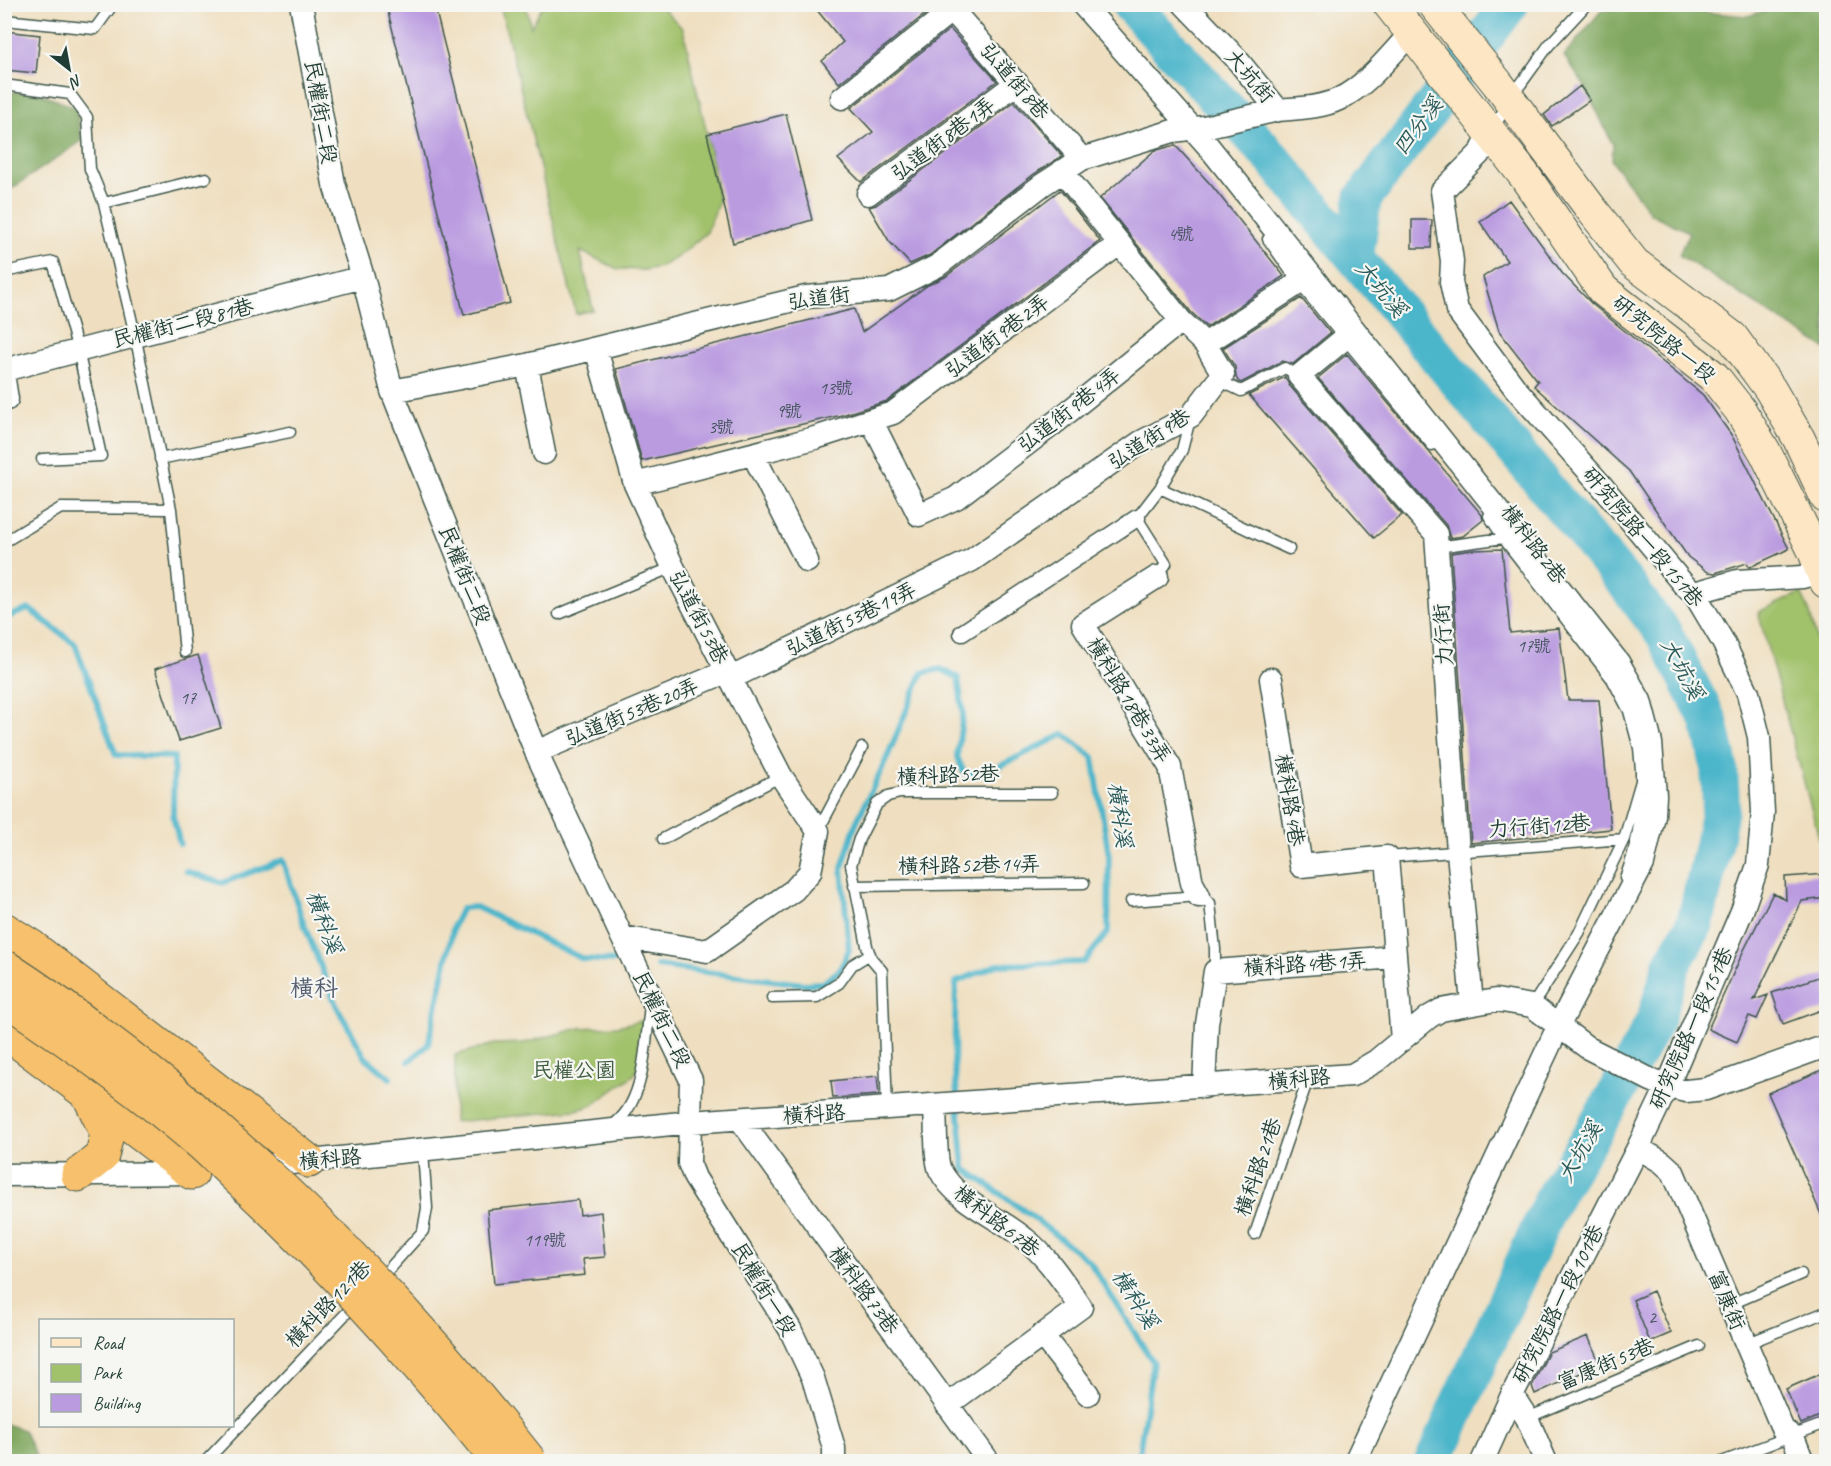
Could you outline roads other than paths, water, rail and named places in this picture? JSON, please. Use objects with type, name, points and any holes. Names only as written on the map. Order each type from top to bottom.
[{"type":"highway","points":[[4,929],[40,953],[309,1161]]},
{"type":"highway","points":[[4,966],[45,993],[130,1056],[225,1134],[314,1216],[467,1384],[531,1461]]},
{"type":"highway","points":[[4,998],[117,1077],[201,1145],[279,1218],[354,1294],[441,1391],[499,1461]]},
{"type":"highway","points":[[4,1031],[192,1173]]},
{"type":"highway","points":[[78,1175],[102,1156],[107,1134],[79,1088]]},
{"type":"main road","name":"研究院路一段","points":[[1389,4],[1524,175],[1603,290],[1714,377],[1740,410],[1765,452],[1825,575]]},
{"type":"main road","name":"研究院路一段","points":[[1434,4],[1504,91],[1634,263],[1732,337],[1770,389],[1799,440],[1827,497]]},
{"type":"street","name":"民權街二段","points":[[301,4],[334,184],[363,277],[392,391],[536,752],[691,1080],[691,1122]]},
{"type":"street","points":[[1082,4],[1204,134],[1618,662],[1640,701],[1652,743],[1655,795],[1643,864],[1558,1027],[1355,1461]]},
{"type":"street","name":"大坑街","points":[[1184,4],[1235,57],[1278,110],[1315,106],[1339,99],[1421,44]]},
{"type":"street","points":[[842,98],[949,7]]},
{"type":"street","name":"弘道街8巷","points":[[949,7],[1082,159]]},
{"type":"street","name":"弘道街8巷1弄","points":[[868,194],[1017,83]]},
{"type":"street","name":"弘道街","points":[[392,391],[527,365],[806,297],[889,290],[937,266],[1062,171],[1082,159],[1173,131],[1204,134],[1278,110]]},
{"type":"street","name":"研究院路一段151巷","points":[[1483,122],[1481,152],[1442,191],[1452,261],[1451,282],[1457,310],[1515,388],[1601,485],[1684,585],[1694,593],[1722,640],[1748,693],[1759,736],[1763,812],[1758,865],[1742,911],[1659,1084],[1638,1148]]},
{"type":"street","points":[[1062,171],[1181,321],[1205,344],[1223,374],[1218,380]]},
{"type":"street","name":"弘道街9巷2弄","points":[[635,484],[815,438],[893,413],[1119,244]]},
{"type":"street","name":"民權街二段81巷","points":[[4,370],[363,277]]},
{"type":"street","points":[[1205,344],[1299,283]]},
{"type":"street","name":"弘道街9巷4弄","points":[[871,420],[920,515],[956,498],[1057,421],[1181,321]]},
{"type":"street","points":[[1299,376],[1345,338]]},
{"type":"street","name":"弘道街53巷","points":[[596,349],[635,484],[673,567],[781,776],[818,831]]},
{"type":"street","points":[[527,365],[544,453]]},
{"type":"street","name":"力行街","points":[[1299,376],[1436,534],[1458,852],[1472,1004]]},
{"type":"street","points":[[4,380],[7,399],[4,400]]},
{"type":"street","name":"弘道街9巷","points":[[972,560],[1141,442],[1191,416],[1218,380]]},
{"type":"street","points":[[753,454],[807,561]]},
{"type":"street","points":[[962,633],[1137,518]]},
{"type":"street","name":"弘道街53巷19弄","points":[[729,675],[972,560]]},
{"type":"street","points":[[1694,593],[1737,581],[1825,575]]},
{"type":"street","name":"橫科路18巷33弄","points":[[1157,577],[1083,624],[1170,767],[1192,883],[1199,896]]},
{"type":"street","name":"弘道街53巷20弄","points":[[536,752],[729,675]]},
{"type":"street","name":"橫科路4巷","points":[[1271,679],[1300,866],[1387,857]]},
{"type":"street","points":[[622,937],[707,951],[794,891],[810,872],[818,831]]},
{"type":"street","points":[[1387,857],[1402,1040]]},
{"type":"street","name":"橫科路4巷1弄","points":[[1215,971],[1395,957]]},
{"type":"street","points":[[1204,1087],[1207,1024],[1215,971]]},
{"type":"street","name":"橫科路","points":[[4,1175],[192,1173],[691,1122],[1352,1075],[1376,1061],[1429,1017],[1441,1010],[1496,1000],[1532,1006],[1588,1048],[1659,1084]]},
{"type":"street","points":[[1659,1084],[1686,1091],[1706,1089],[1827,1046]]},
{"type":"street","name":"橫科路67巷","points":[[939,1106],[939,1168],[951,1186],[979,1209],[1025,1239],[1048,1261],[1081,1307],[947,1405]]},
{"type":"street","name":"橫科路73巷","points":[[740,1119],[989,1461]]},
{"type":"street","name":"民權街一段","points":[[691,1122],[689,1163],[695,1178],[790,1329],[813,1378],[834,1448],[834,1461]]},
{"type":"street","name":"富康街","points":[[1638,1148],[1662,1162],[1673,1172],[1783,1430],[1793,1437],[1803,1461]]},
{"type":"street","name":"研究院路一段101巷","points":[[1482,1461],[1512,1395],[1638,1148]]},
{"type":"street","points":[[1042,1335],[1088,1394]]},
{"type":"street","points":[[1512,1395],[1527,1418],[1546,1461]]},
{"type":"lane","points":[[4,20],[95,28],[111,7],[110,4]]},
{"type":"lane","points":[[1483,122],[1504,91],[1587,4]]},
{"type":"lane","points":[[4,85],[70,94],[87,117],[90,169],[104,203],[135,335],[171,509],[184,652]]},
{"type":"lane","name":"橫科路2巷","points":[[1204,134],[1255,220],[1299,283],[1491,520],[1603,666],[1629,711],[1639,748],[1641,781],[1624,839],[1579,933],[1532,1006]]},
{"type":"lane","points":[[104,203],[206,178]]},
{"type":"lane","points":[[4,272],[53,262],[78,350],[101,456],[42,459]]},
{"type":"lane","points":[[1218,380],[1241,392],[1285,368],[1299,376]]},
{"type":"lane","points":[[1157,577],[1166,564],[1137,518],[1160,488],[1182,450],[1191,416]]},
{"type":"lane","points":[[160,459],[290,432]]},
{"type":"lane","points":[[1160,488],[1289,549]]},
{"type":"lane","points":[[4,542],[61,508],[171,509]]},
{"type":"lane","points":[[1437,547],[1504,538]]},
{"type":"lane","points":[[559,614],[673,567]]},
{"type":"lane","points":[[818,831],[862,748]]},
{"type":"lane","points":[[663,839],[781,776]]},
{"type":"lane","points":[[1601,943],[1636,841],[1641,820],[1641,781]]},
{"type":"lane","name":"橫科路52巷","points":[[887,1109],[882,970],[870,954],[851,865],[859,839],[877,804],[888,796],[900,793],[1052,793]]},
{"type":"lane","name":"力行街12巷","points":[[1387,857],[1624,839]]},
{"type":"lane","name":"橫科路52巷14弄","points":[[854,886],[1084,883]]},
{"type":"lane","points":[[1131,902],[1199,896],[1210,903],[1215,971]]},
{"type":"lane","points":[[772,998],[817,997],[840,982],[852,965],[870,954]]},
{"type":"lane","points":[[601,1132],[617,1123],[628,1112],[634,1099],[639,1084],[652,996]]},
{"type":"lane","name":"橫科路21巷","points":[[1255,1234],[1308,1078]]},
{"type":"lane","name":"橫科路121巷","points":[[205,1461],[409,1249],[423,1231],[427,1208],[423,1151]]},
{"type":"lane","points":[[1729,1305],[1801,1274]]},
{"type":"lane","points":[[1746,1344],[1827,1312]]},
{"type":"lane","name":"富康街53巷","points":[[1527,1418],[1699,1346]]},
{"type":"lane","points":[[1722,1461],[1827,1423]]},
{"type":"waterway","name":"大坑溪","points":[[1130,4],[1272,158],[1627,585],[1664,634],[1709,721],[1719,766],[1721,804],[1695,923],[1672,965],[1655,1020],[1618,1090],[1554,1196],[1433,1462]]},
{"type":"waterway","name":"四分溪","points":[[1355,258],[1363,198],[1510,4]]},
{"type":"waterway","name":"橫科溪","points":[[4,618],[29,609],[75,644],[116,755],[174,757],[173,816],[180,844]]},
{"type":"waterway","name":"橫科溪","points":[[657,966],[804,984],[823,983],[840,970],[849,950],[842,868],[856,823],[886,760],[922,673],[941,669],[958,678],[963,713],[957,756],[964,773],[984,774],[1064,734],[1093,757],[1109,856],[1108,932],[1084,962],[997,965],[956,982],[954,1063],[964,1168],[1089,1261],[1153,1362],[1136,1462]]},
{"type":"waterway","name":"橫科溪","points":[[4,709],[7,714],[4,714]]},
{"type":"waterway","name":"橫科溪","points":[[186,871],[222,883],[283,860],[303,922],[336,1005],[365,1057],[390,1078]]},
{"type":"waterway","name":"橫科溪","points":[[409,1061],[428,1045],[454,924],[462,908],[476,907],[583,959],[614,961]]},
{"type":"district","name":"橫科","points":[[314,988]]},
{"type":"park label","name":"民權公園","points":[[574,1070]]}]
